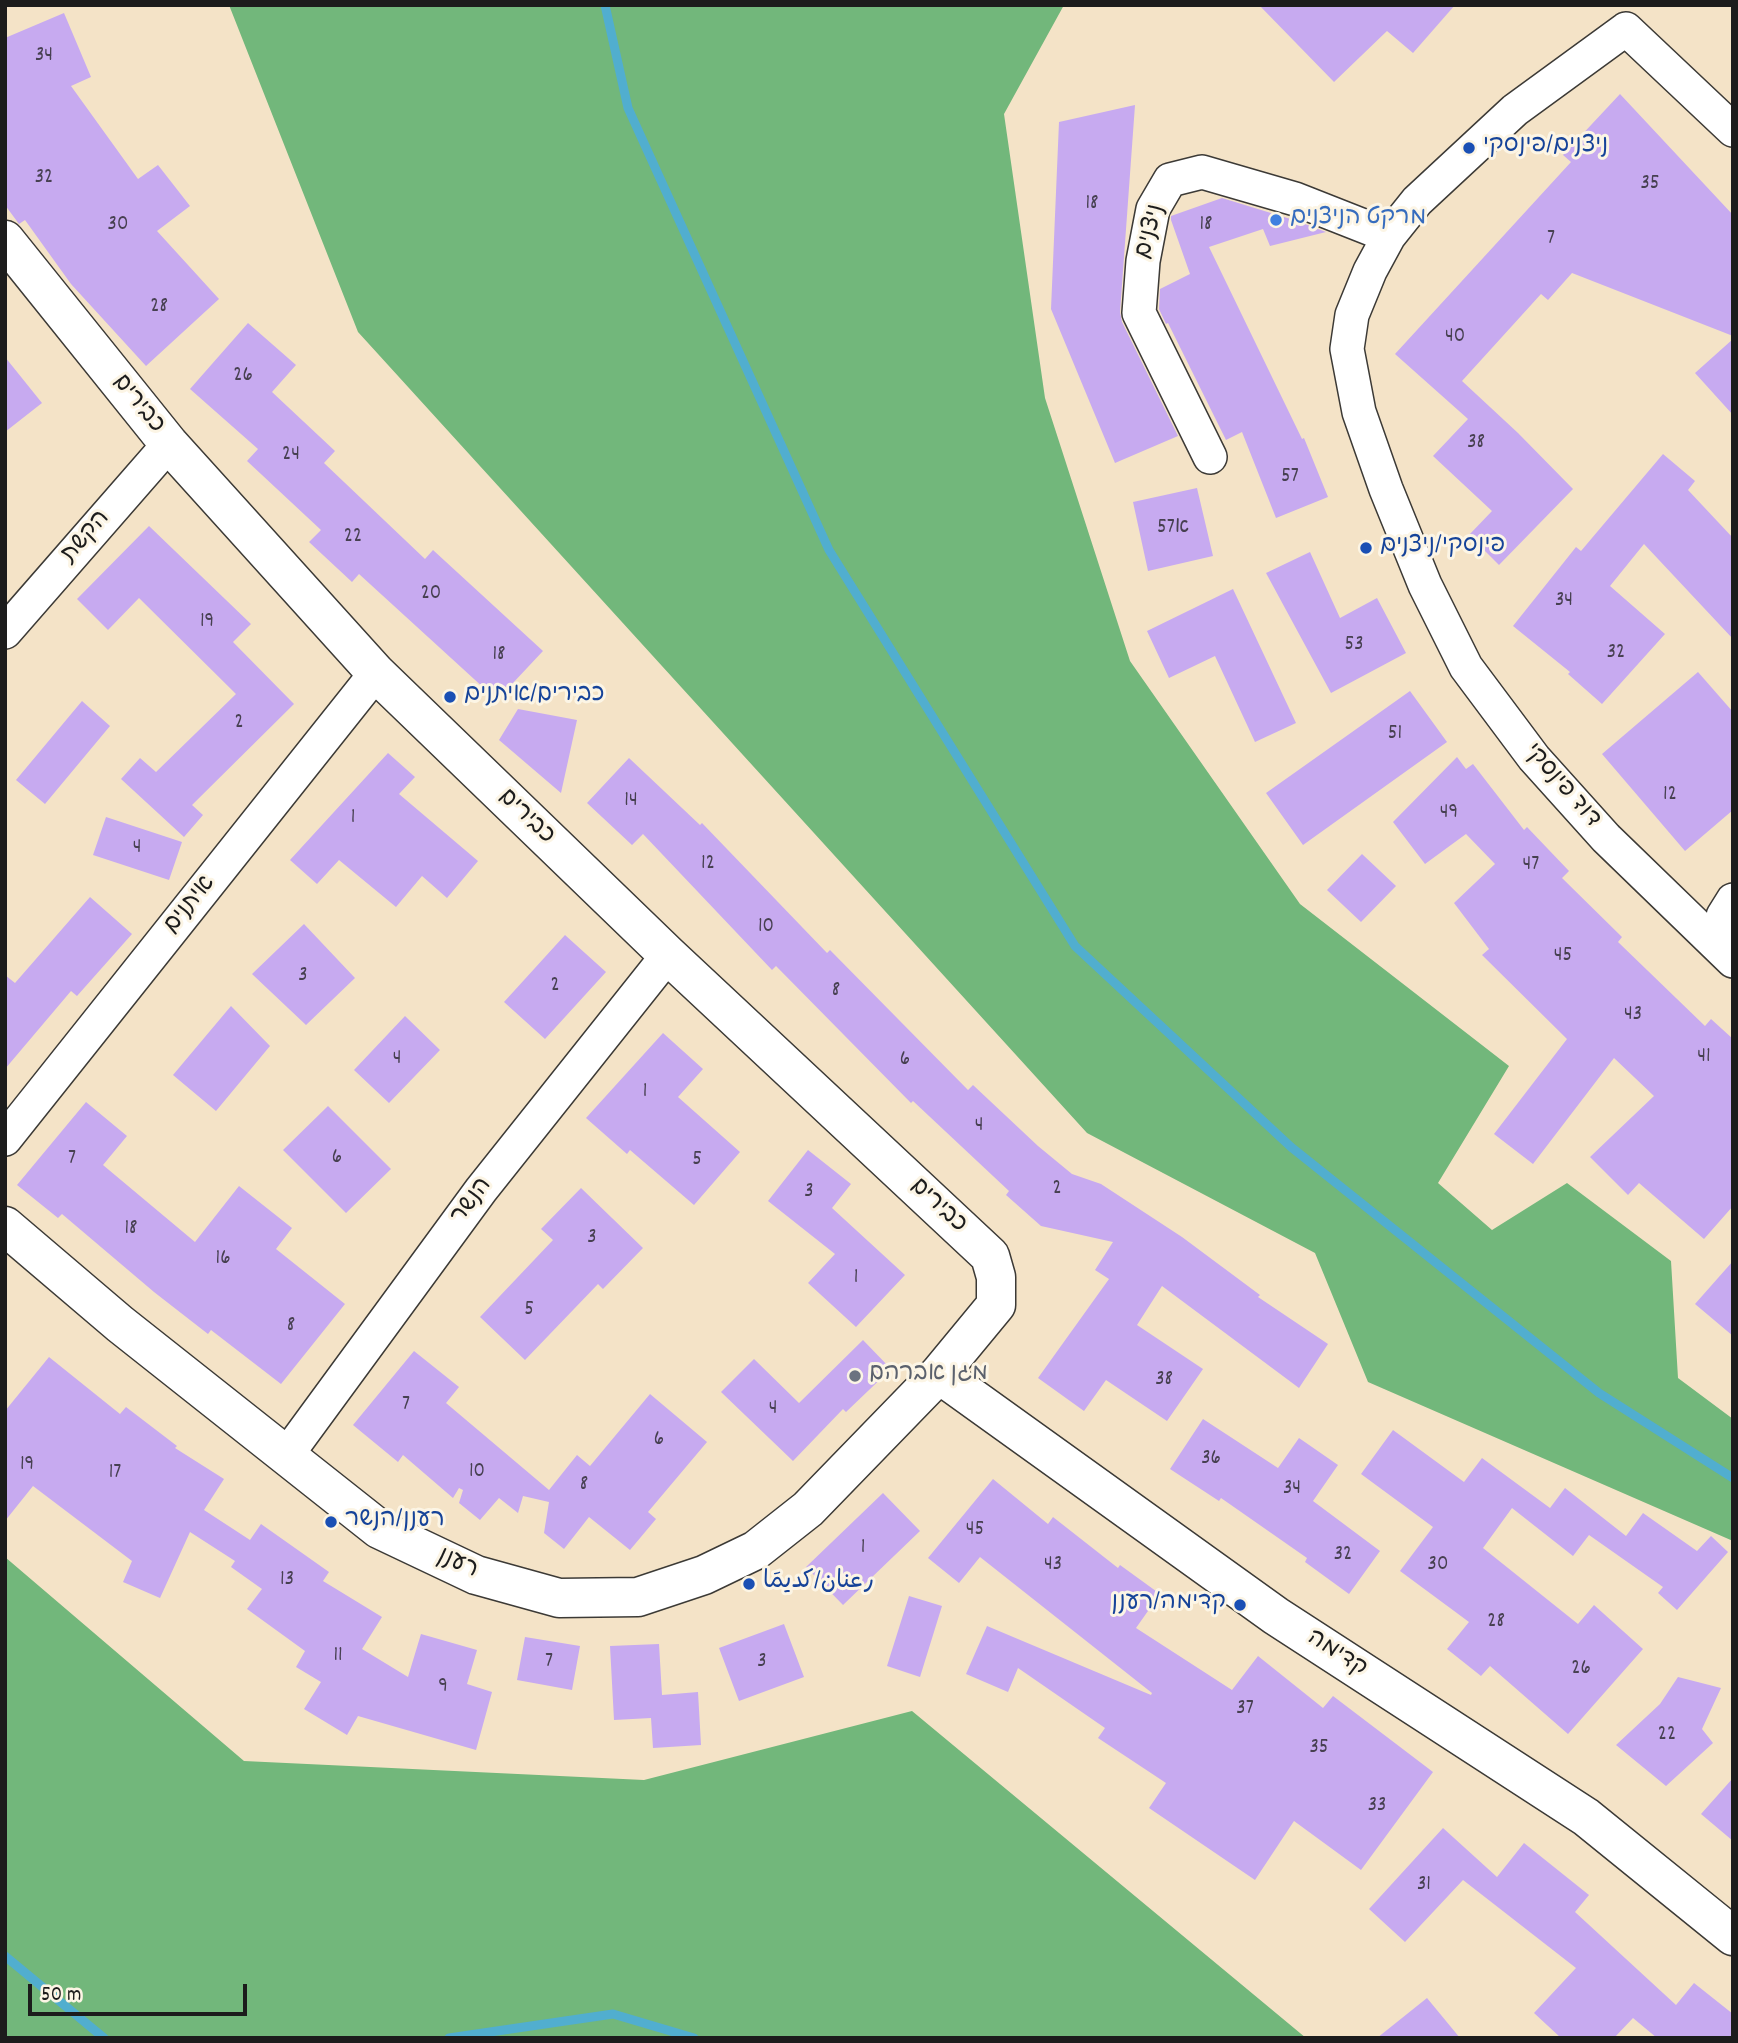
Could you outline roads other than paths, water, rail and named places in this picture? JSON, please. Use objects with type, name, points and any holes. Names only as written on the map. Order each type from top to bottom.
[{"type":"street","points":[[1389,236],[1417,201],[1515,110],[1625,17],[1733,130]]},
{"type":"street","name":"ניצנים","points":[[1210,457],[1139,313],[1143,261],[1153,209],[1170,180],[1202,172],[1295,199],[1389,236]]},
{"type":"street","name":"דוד פינסקי","points":[[1389,236],[1370,271],[1352,315],[1347,349],[1359,412],[1386,489],[1425,585],[1466,667],[1534,758],[1606,838],[1726,954]]},
{"type":"street","name":"כבירים","points":[[5,240],[169,444],[376,673],[668,955],[990,1256],[996,1277],[996,1305],[939,1374]]},
{"type":"street","name":"הקשת","points":[[5,632],[169,444]]},
{"type":"street","name":"איתנים","points":[[5,1139],[376,673]]},
{"type":"street","points":[[1726,954],[1723,916],[1733,900]]},
{"type":"street","name":"הנשר","points":[[286,1456],[481,1190],[668,955]]},
{"type":"street","name":"רענן","points":[[5,1226],[120,1324],[379,1529],[476,1575],[559,1598],[638,1597],[704,1575],[755,1550],[808,1509],[939,1374]]},
{"type":"street","name":"קדימה","points":[[939,1374],[1276,1616],[1586,1816],[1733,1936]]},
{"type":"waterway","points":[[605,5],[628,108],[829,550],[1075,946],[1291,1147],[1599,1393],[1733,1478]]},
{"type":"waterway","points":[[5,1956],[104,2038]]},
{"type":"waterway","points":[[449,2038],[613,2014],[694,2038]]},
{"type":"place","name":"ניצנים/פינסקי","points":[[1469,148]]},
{"type":"place","name":"מרקט הניצנים","points":[[1276,220]]},
{"type":"place","name":"פינסקי/ניצנים","points":[[1366,548]]},
{"type":"place","name":"כבירים/איתנים","points":[[450,697]]},
{"type":"place","name":"מגן אברהם","points":[[855,1376]]},
{"type":"place","name":"רענן/הנשר","points":[[331,1522]]},
{"type":"place","name":"رعنان/كديمَا","points":[[749,1584]]},
{"type":"place","name":"קדימה/רענן","points":[[1240,1605]]}]
